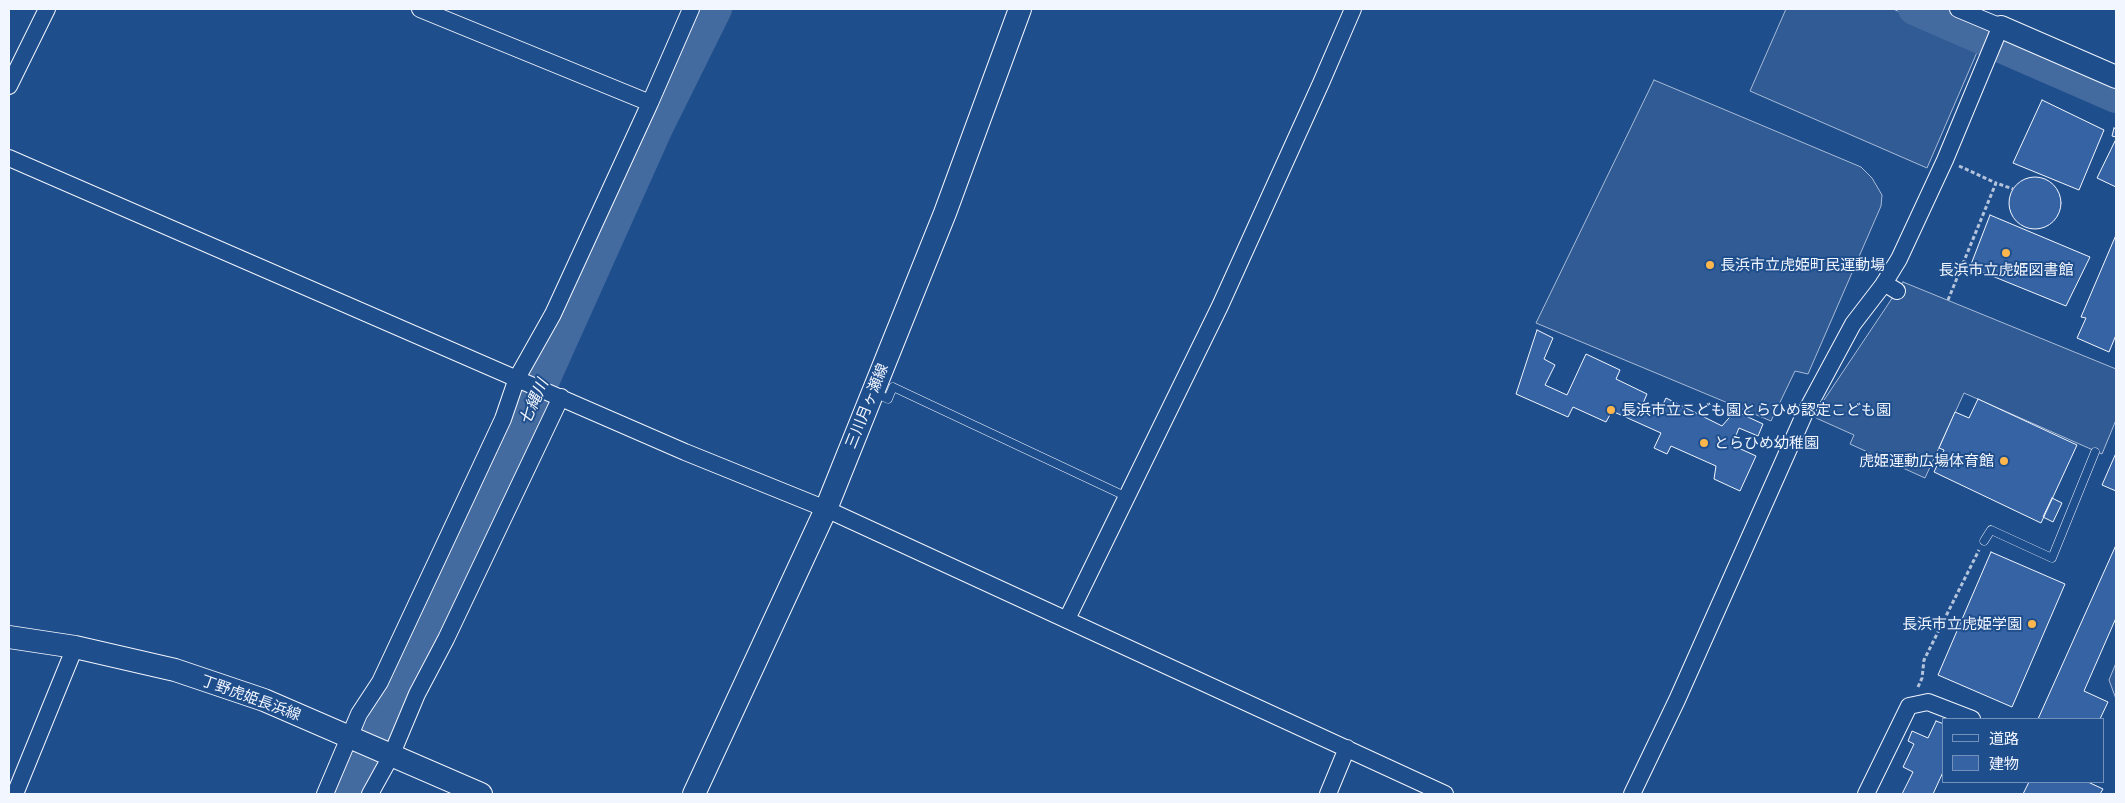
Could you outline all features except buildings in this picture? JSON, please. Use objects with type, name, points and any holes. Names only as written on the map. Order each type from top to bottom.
[{"type":"main road","name":"三川月ヶ瀬線","points":[[694,794],[826,509],[945,213],[1020,9]]},
{"type":"main road","points":[[1999,31],[2116,77]]},
{"type":"main road","name":"丁野虎姫長浜線","points":[[9,638],[75,647],[175,670],[264,700],[481,794]]},
{"type":"street","points":[[9,86],[47,9]]},
{"type":"street","points":[[420,9],[650,103]]},
{"type":"street","points":[[325,794],[351,738],[359,714],[380,682],[495,437],[517,378],[553,314],[692,9]]},
{"type":"street","points":[[1067,619],[1220,306],[1353,9]]},
{"type":"street","points":[[1632,794],[1677,700],[1804,415],[1837,368],[1854,324],[1890,287],[1899,259],[1945,160],[1999,31],[1958,9]]},
{"type":"street","points":[[9,158],[685,452],[826,509],[1445,794]]},
{"type":"street","points":[[370,794],[561,397]]},
{"type":"street","points":[[16,794],[75,647]]},
{"type":"street","points":[[1866,794],[1909,706],[1928,702],[1969,718]]},
{"type":"street","points":[[1328,794],[1347,748]]},
{"type":"lane","points":[[873,392],[888,399],[893,387],[1126,497]]},
{"type":"lane","points":[[1984,541],[1991,530],[2052,558],[2095,452]]},
{"type":"path","points":[[1945,160],[2013,189]]},
{"type":"path","points":[[1948,300],[1996,183]]},
{"type":"path","points":[[1909,706],[1922,678],[1924,660],[1984,541]]},
{"type":"shaded area","points":[[1786,9],[1893,9],[1975,44],[1974,49],[1978,50],[1927,168],[1750,91]]},
{"type":"shaded area","name":"長浜市立虎姫町民運動場","points":[[1654,80],[1861,167],[1872,178],[1882,195],[1881,206],[1808,374],[1795,371],[1771,421],[1536,323]]},
{"type":"shaded area","points":[[1903,282],[2116,369],[2116,420],[2102,454],[1964,393],[1925,478],[1850,444],[1854,435],[1816,418],[1822,403]]},
{"type":"shaded area","points":[[2116,663],[2116,699],[2109,680]]},
{"type":"waterway","name":"七縄川","points":[[349,794],[487,507],[657,128],[716,9]]},
{"type":"waterway","points":[[1914,9],[2116,97]]},
{"type":"place","name":"長浜市立虎姫図書館","points":[[2006,253]]},
{"type":"place","name":"長浜市立虎姫町民運動場","points":[[1710,265]]},
{"type":"place","name":"長浜市立こども園とらひめ認定こども園","points":[[1611,410]]},
{"type":"place","name":"とらひめ幼稚園","points":[[1704,443]]},
{"type":"place","name":"虎姫運動広場体育館","points":[[2004,461]]},
{"type":"place","name":"長浜市立虎姫学園","points":[[2032,624]]}]
